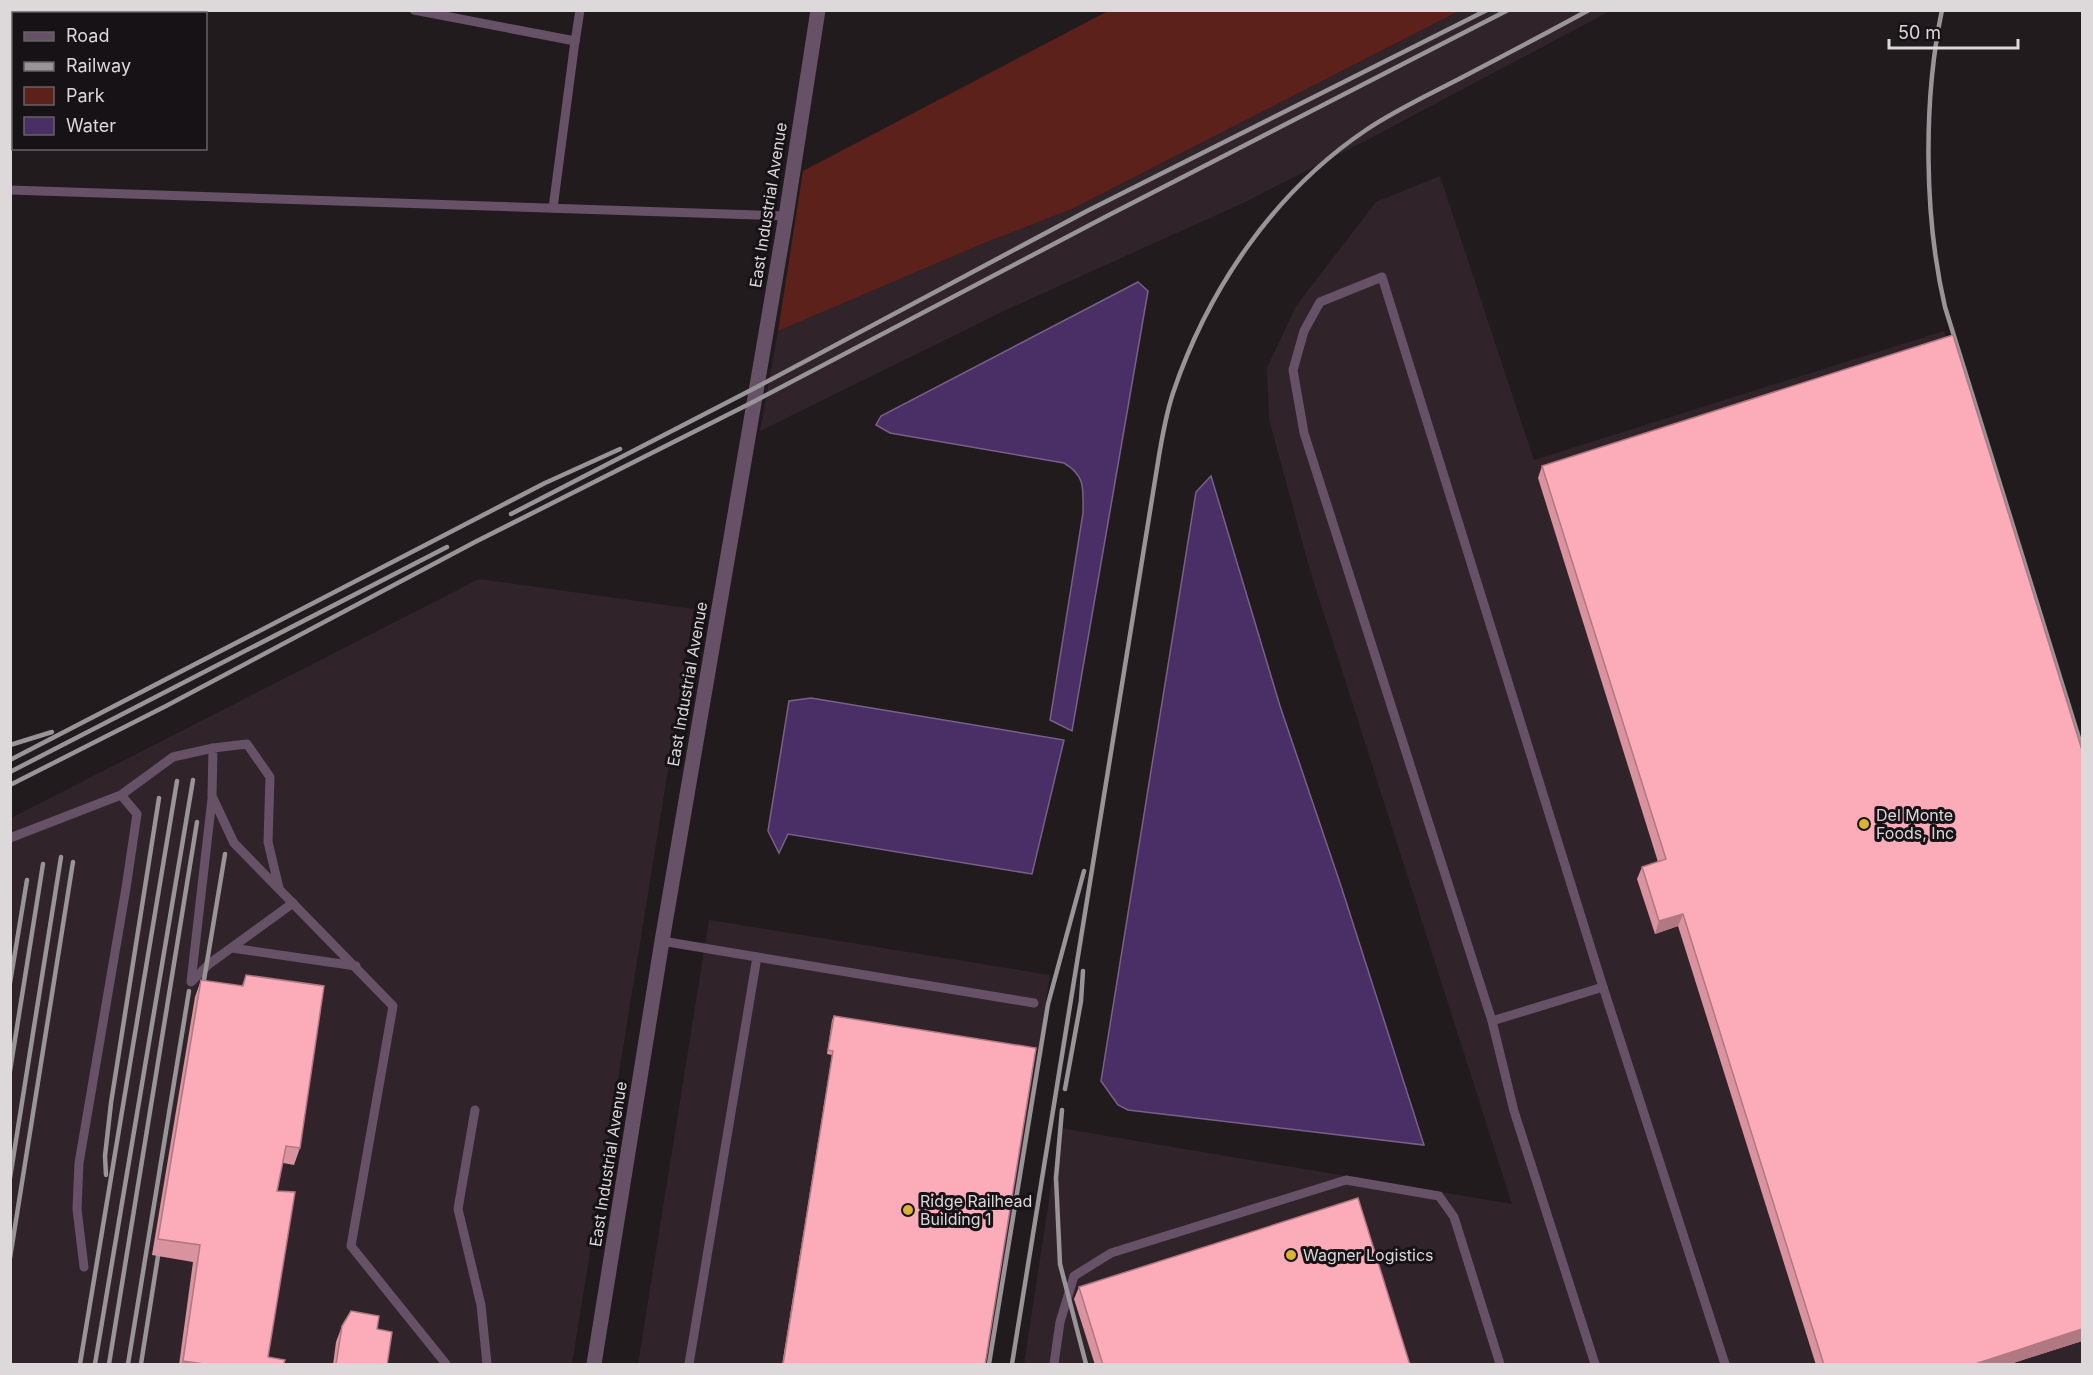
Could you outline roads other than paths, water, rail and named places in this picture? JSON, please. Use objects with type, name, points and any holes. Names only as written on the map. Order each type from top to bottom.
[{"type":"street","name":"East Industrial Avenue","points":[[594,1365],[662,940],[786,216],[818,10]]},
{"type":"lane","points":[[414,10],[575,42]]},
{"type":"lane","points":[[553,208],[580,10]]},
{"type":"lane","points":[[10,190],[786,216]]},
{"type":"lane","points":[[1595,1365],[1514,1111],[1492,1021],[1304,433],[1293,370],[1304,332],[1320,302],[1382,277],[1603,987],[1725,1365]]},
{"type":"lane","points":[[10,838],[121,795],[173,757],[213,748],[247,744],[270,777],[268,842],[279,888]]},
{"type":"lane","points":[[213,748],[212,796],[191,982],[209,964],[293,903]]},
{"type":"lane","points":[[84,1267],[77,1209],[79,1162],[126,888],[136,814],[121,795]]},
{"type":"lane","points":[[212,796],[234,843],[393,1006],[351,1246],[446,1365]]},
{"type":"lane","points":[[662,940],[1034,1003]]},
{"type":"lane","points":[[232,948],[356,966]]},
{"type":"lane","points":[[689,1365],[757,957]]},
{"type":"lane","points":[[1492,1021],[1603,987]]},
{"type":"lane","points":[[475,1110],[458,1209],[481,1305],[487,1365]]},
{"type":"lane","points":[[1054,1365],[1060,1322],[1074,1276],[1083,1270],[1111,1253],[1346,1180],[1439,1196],[1454,1217],[1500,1365]]},
{"type":"water","points":[[1138,282],[1148,291],[1072,731],[1050,720],[1083,513],[1083,490],[1080,478],[1064,463],[890,433],[876,425],[881,416]]},
{"type":"water","points":[[1211,476],[1280,706],[1341,886],[1424,1145],[1128,1110],[1118,1105],[1101,1081],[1196,492]]},
{"type":"water","points":[[811,698],[1064,740],[1032,874],[788,834],[779,853],[768,831],[789,701]]},
{"type":"railway","points":[[511,514],[755,388],[1087,211],[1487,10]]},
{"type":"railway","points":[[10,785],[166,706],[475,542],[753,402],[1107,216],[1508,10]]},
{"type":"railway","points":[[1012,1364],[1165,421],[1188,354],[1225,280],[1248,246],[1302,183],[1333,155],[1366,130],[1399,110],[1589,10]]},
{"type":"railway","points":[[1942,10],[1932,82],[1928,159],[1938,272],[1945,307],[2082,748]]},
{"type":"railway","points":[[10,760],[545,483],[620,449]]},
{"type":"railway","points":[[10,772],[447,547]]},
{"type":"railway","points":[[10,745],[52,732]]},
{"type":"railway","points":[[95,1364],[193,780]]},
{"type":"railway","points":[[80,1364],[177,781]]},
{"type":"railway","points":[[106,1175],[105,1156],[111,1103],[159,798]]},
{"type":"railway","points":[[109,1364],[197,822]]},
{"type":"railway","points":[[201,998],[225,854]]},
{"type":"railway","points":[[10,1178],[61,857]]},
{"type":"railway","points":[[10,1258],[73,862]]},
{"type":"railway","points":[[10,1071],[43,864]]},
{"type":"railway","points":[[989,1364],[1048,1004],[1084,871]]},
{"type":"railway","points":[[10,983],[27,880]]},
{"type":"railway","points":[[1065,1089],[1081,1001],[1083,971]]},
{"type":"railway","points":[[128,1364],[189,991]]},
{"type":"railway","points":[[1062,1110],[1056,1178],[1060,1264],[1086,1364]]},
{"type":"railway","points":[[141,1364],[158,1256]]},
{"type":"place","name":"Del Monte Foods, Inc","points":[[1864,824]]},
{"type":"place","name":"Ridge Railhead Building 1","points":[[908,1210]]},
{"type":"place","name":"Wagner Logistics","points":[[1291,1255]]}]
